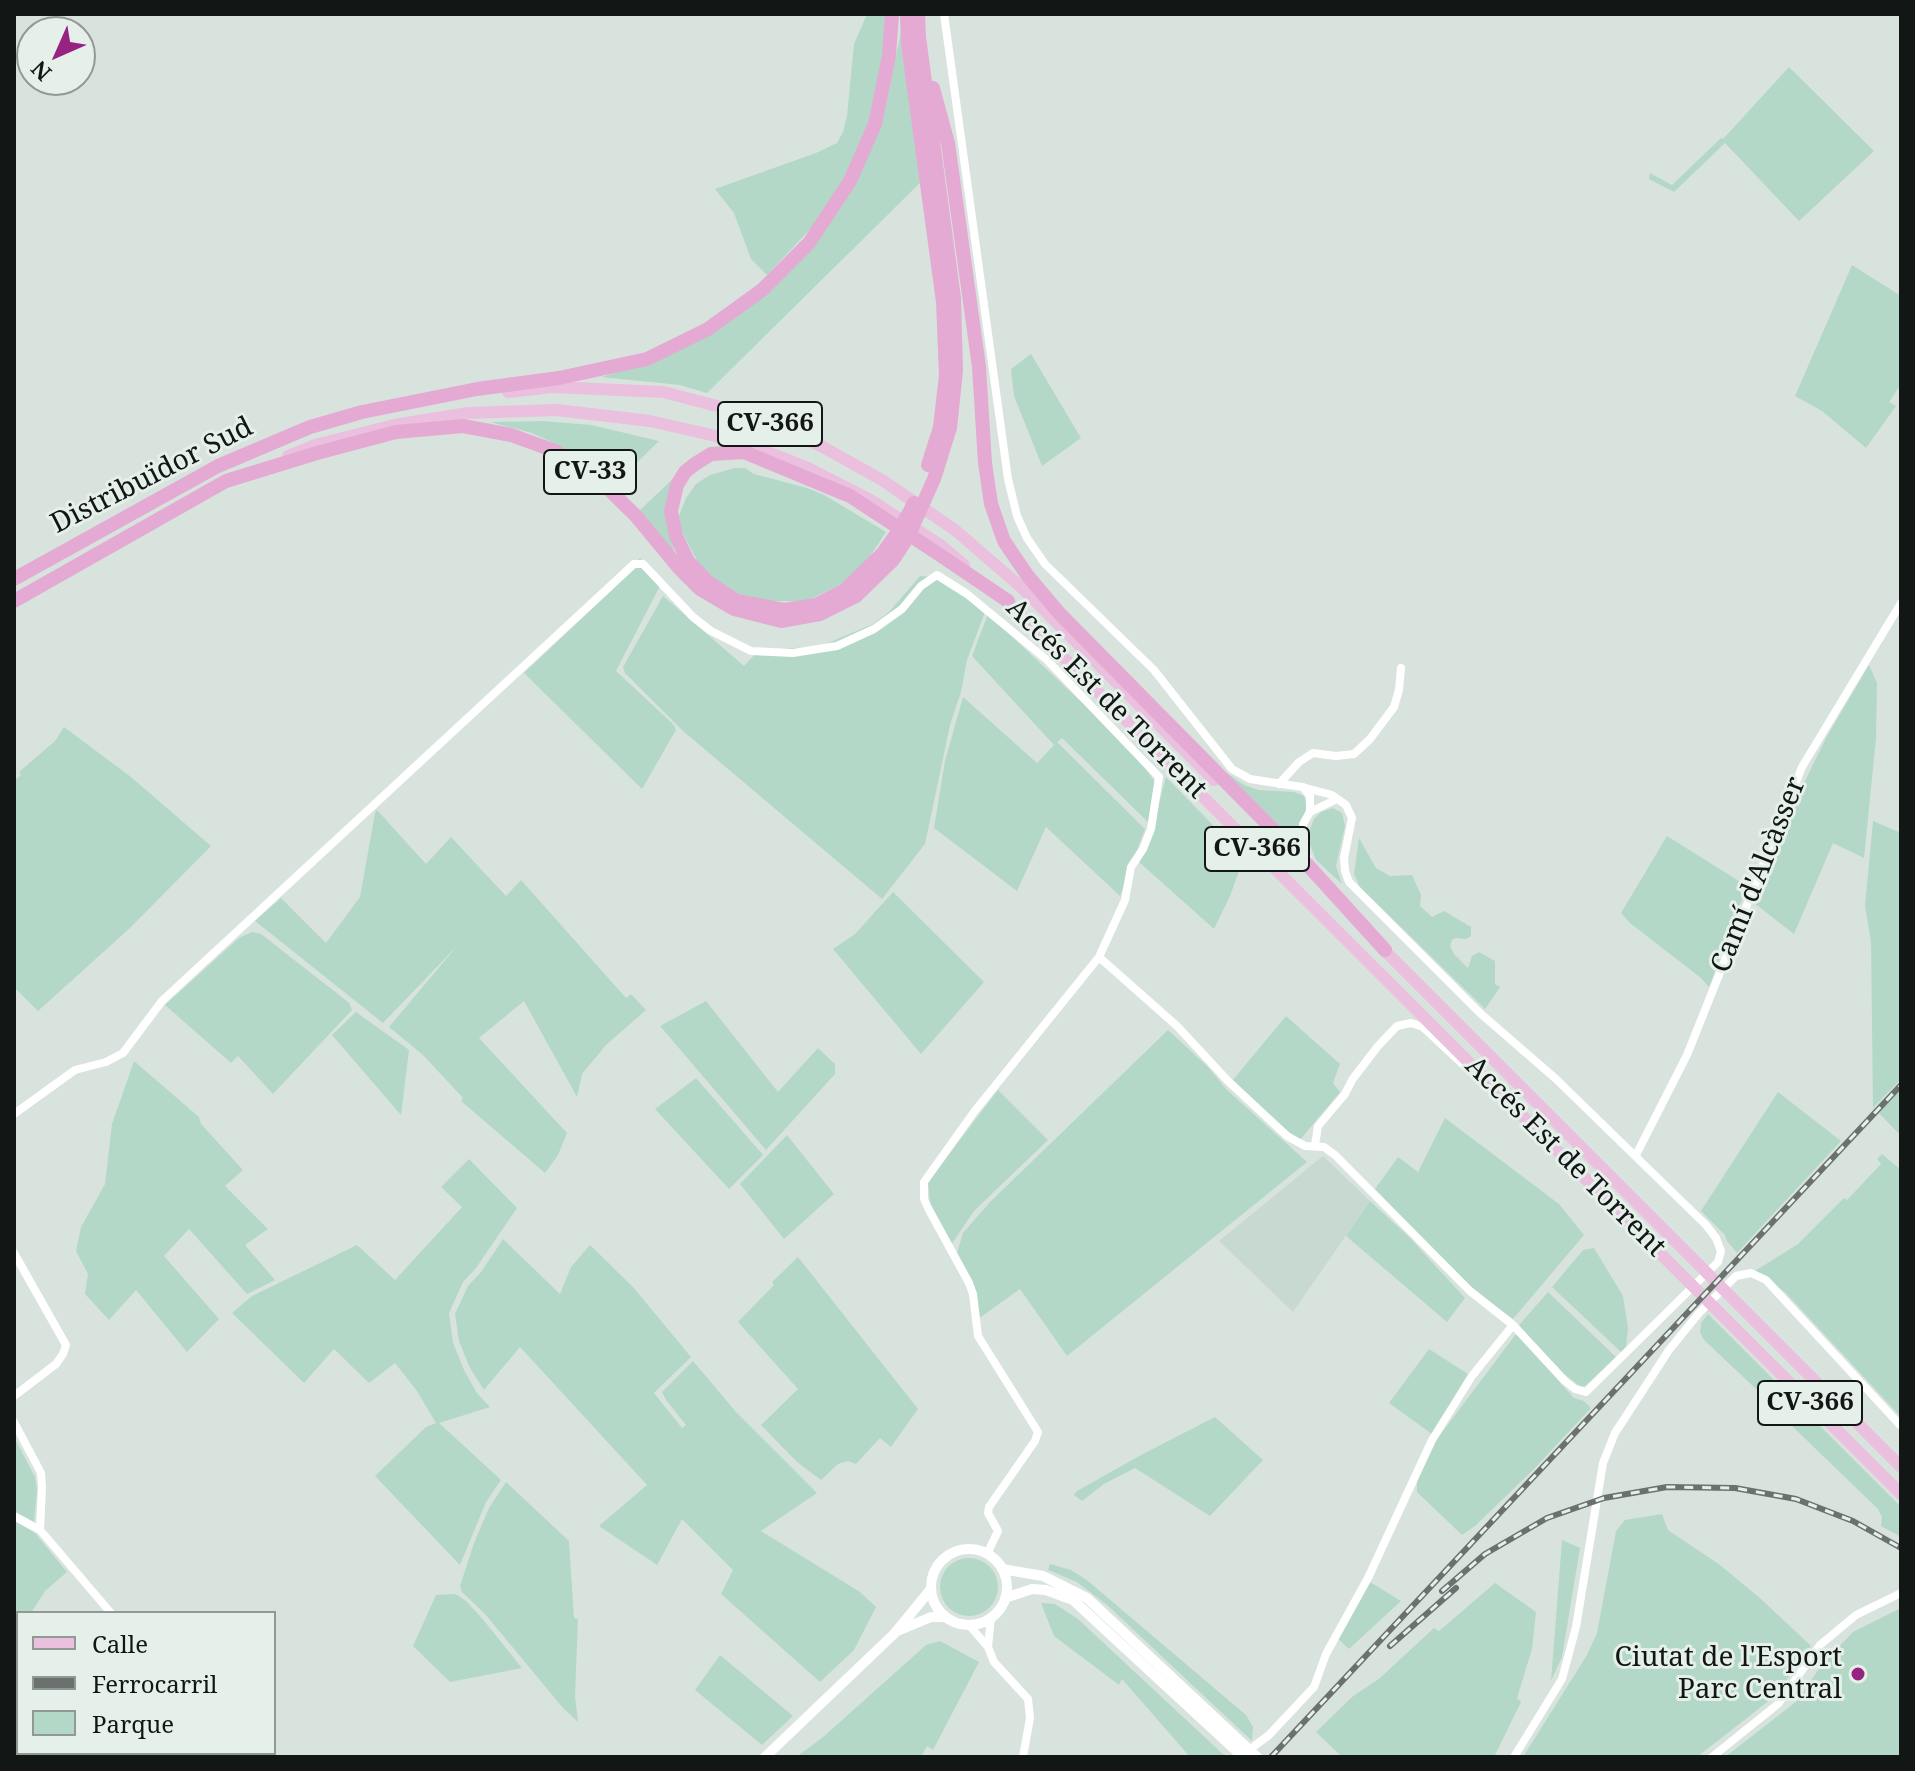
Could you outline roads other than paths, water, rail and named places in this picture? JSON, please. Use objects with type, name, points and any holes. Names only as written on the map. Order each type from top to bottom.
[{"type":"highway","name":"Distribuïdor Sud","points":[[14,579],[218,466],[310,427],[362,412],[477,389],[559,378],[647,359],[708,329],[762,290],[809,243],[850,181],[875,124],[889,56],[892,14]]},
{"type":"highway","points":[[907,14],[908,44],[943,302],[946,375],[930,476]]},
{"type":"highway","points":[[920,14],[929,70],[948,143],[979,367],[985,463],[991,504],[1004,541],[1059,613],[1311,868],[1385,950]]},
{"type":"highway","name":"CV-33","points":[[226,481],[396,432],[463,426],[511,435],[555,451],[592,473],[636,516],[700,589],[734,609],[781,621],[820,614],[856,596],[908,537],[950,428],[956,371],[954,298],[919,37],[920,14]]},
{"type":"highway","points":[[888,557],[845,590],[816,605],[784,610],[737,601],[708,582],[688,561],[676,536],[672,499],[677,485],[695,464],[711,454],[744,452],[850,496],[1008,601]]},
{"type":"highway","name":"Distribuïdor Sud","points":[[14,601],[226,481]]},
{"type":"main road","name":"Accés Est de Torrent","points":[[362,412],[553,387],[663,392],[748,414],[821,446],[882,480],[955,530],[1021,587],[1901,1467]]},
{"type":"main road","name":"Accés Est de Torrent","points":[[226,481],[315,445],[394,425],[468,413],[557,410],[650,421],[742,442],[806,467],[869,499],[942,546],[1008,601],[1901,1494]]},
{"type":"street","points":[[944,14],[1008,479],[1017,516],[1045,564],[1154,670],[1232,769],[1250,779],[1302,787],[1346,805],[1352,818],[1345,871],[1359,895],[1480,1013],[1636,1155],[1716,1238],[1721,1251],[1718,1262],[1586,1392],[1575,1389],[1513,1325],[1470,1291],[1335,1155],[1324,1147],[1296,1143],[1287,1136],[1228,1081],[1177,1026],[1099,957]]},
{"type":"street","points":[[14,1114],[75,1070],[106,1062],[123,1053],[162,1001],[634,564],[643,564],[684,609],[711,631],[751,651],[793,653],[837,646],[874,629],[902,609],[921,586],[937,575],[967,594],[1047,660],[1159,777],[1151,829],[1131,867],[1125,900],[1099,957],[974,1112],[924,1182],[924,1199],[973,1294],[978,1336],[1038,1432],[1035,1441],[989,1507],[988,1513],[998,1531],[987,1554]]},
{"type":"street","name":"Camí d'Alcàsser","points":[[1636,1155],[1687,1055],[1802,767],[1901,603]]},
{"type":"street","points":[[1279,784],[1299,762],[1313,753],[1336,756],[1354,754],[1362,747],[1394,707],[1401,668]]},
{"type":"street","points":[[1302,787],[1310,796],[1310,812],[1303,824],[1302,835],[1311,868]]},
{"type":"street","points":[[1310,812],[1337,799]]},
{"type":"street","points":[[1315,1145],[1318,1126],[1397,1026],[1411,1023],[1429,1032],[1471,1072],[1505,1097]]},
{"type":"street","points":[[14,1253],[66,1345],[56,1364],[14,1396]]},
{"type":"street","points":[[1514,1757],[1562,1679],[1576,1627],[1603,1463],[1626,1413],[1669,1350],[1699,1313],[1736,1276],[1751,1273],[1766,1280],[1901,1426]]},
{"type":"street","points":[[1241,1752],[1269,1735],[1314,1687],[1326,1654],[1368,1578],[1432,1440],[1472,1376],[1513,1325]]},
{"type":"street","points":[[14,1422],[41,1473],[40,1530]]},
{"type":"street","points":[[14,1516],[40,1530],[109,1611]]},
{"type":"street","points":[[945,1617],[933,1599],[931,1589],[936,1568],[951,1553],[969,1549],[987,1554],[1002,1569],[1005,1598]]},
{"type":"street","points":[[1002,1569],[1043,1576],[1087,1598],[1241,1752]]},
{"type":"street","points":[[765,1757],[895,1633],[931,1589]]},
{"type":"street","points":[[988,1647],[991,1617],[1005,1598],[1032,1589],[1046,1590],[1073,1600],[1241,1752],[1257,1757]]},
{"type":"street","points":[[1712,1757],[1778,1704],[1820,1645],[1856,1615],[1901,1593]]},
{"type":"street","points":[[895,1633],[931,1617],[945,1617],[968,1624],[988,1647],[994,1662],[1028,1699],[1030,1718],[1023,1757]]},
{"type":"street","points":[[968,1624],[991,1617]]},
{"type":"railway","points":[[1271,1757],[1901,1085]]},
{"type":"railway","points":[[1442,1591],[1485,1554],[1547,1518],[1604,1498],[1667,1487],[1735,1488],[1796,1499],[1853,1521],[1901,1548]]},
{"type":"railway","points":[[1390,1646],[1456,1588]]},
{"type":"place","name":"Ciutat de l'Esport Parc Central","points":[[1858,1674]]}]
